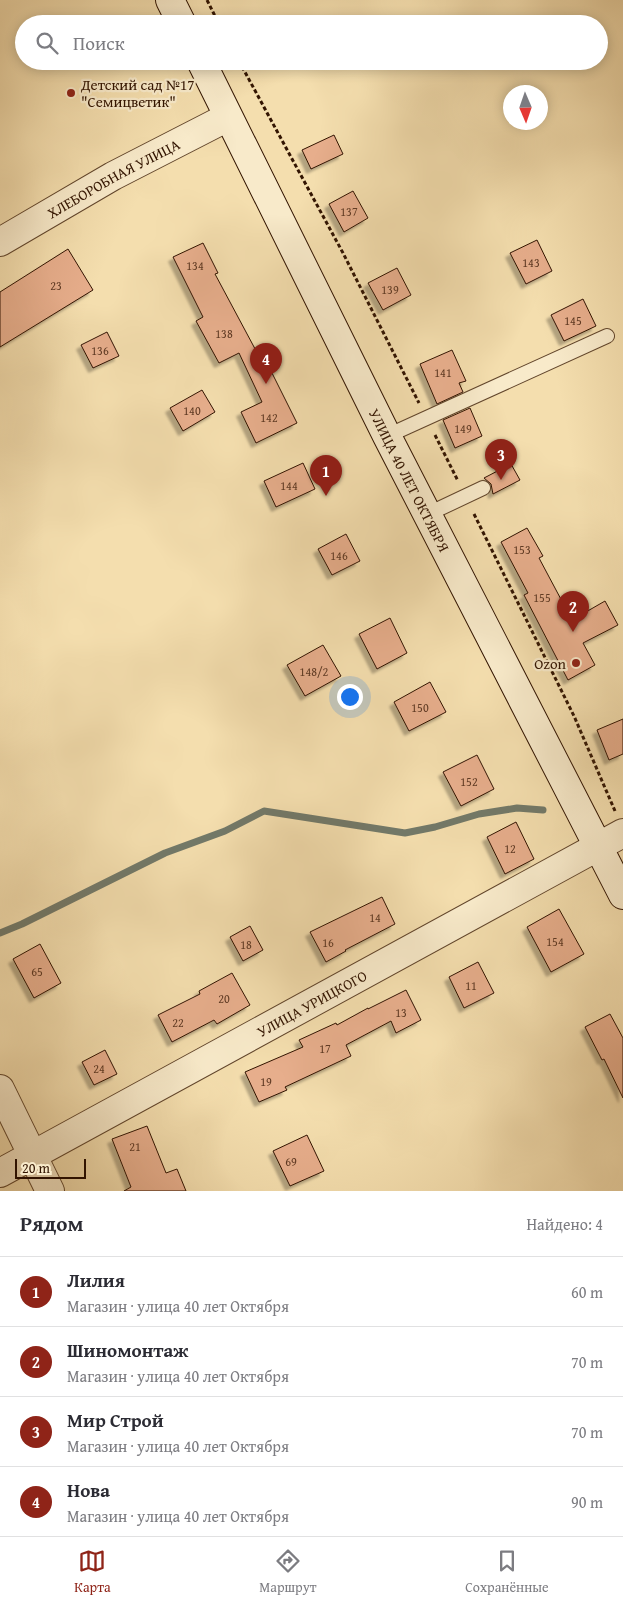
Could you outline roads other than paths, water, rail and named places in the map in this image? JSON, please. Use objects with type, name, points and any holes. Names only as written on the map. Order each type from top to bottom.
[{"type":"street","points":[[170,0],[178,15]]},
{"type":"street","name":"УЛИЦА 40 ЛЕТ ОКТЯБРЯ","points":[[205,70],[387,436],[623,894]]},
{"type":"street","name":"ХЛЕБОРОБНАЯ УЛИЦА","points":[[0,242],[113,176],[228,117]]},
{"type":"street","name":"УЛИЦА УРИЦКОГО","points":[[0,1173],[599,847],[619,822]]},
{"type":"street","points":[[0,1089],[50,1191]]},
{"type":"lane","points":[[387,436],[607,336]]},
{"type":"lane","points":[[428,514],[483,488]]},
{"type":"waterway","points":[[0,933],[165,853],[225,831],[264,811],[405,833],[435,827],[479,814],[517,808],[543,810]]},
{"type":"place","name":"Детский сад №17 \"Семицветик\"","points":[[71,93]]},
{"type":"place","name":"Нова","points":[[266,384]]},
{"type":"place","name":"Мир Строй","points":[[501,480]]},
{"type":"place","name":"Лилия","points":[[326,496]]},
{"type":"place","name":"Шиномонтаж","points":[[573,632]]},
{"type":"place","name":"Ozon","points":[[576,663]]}]
